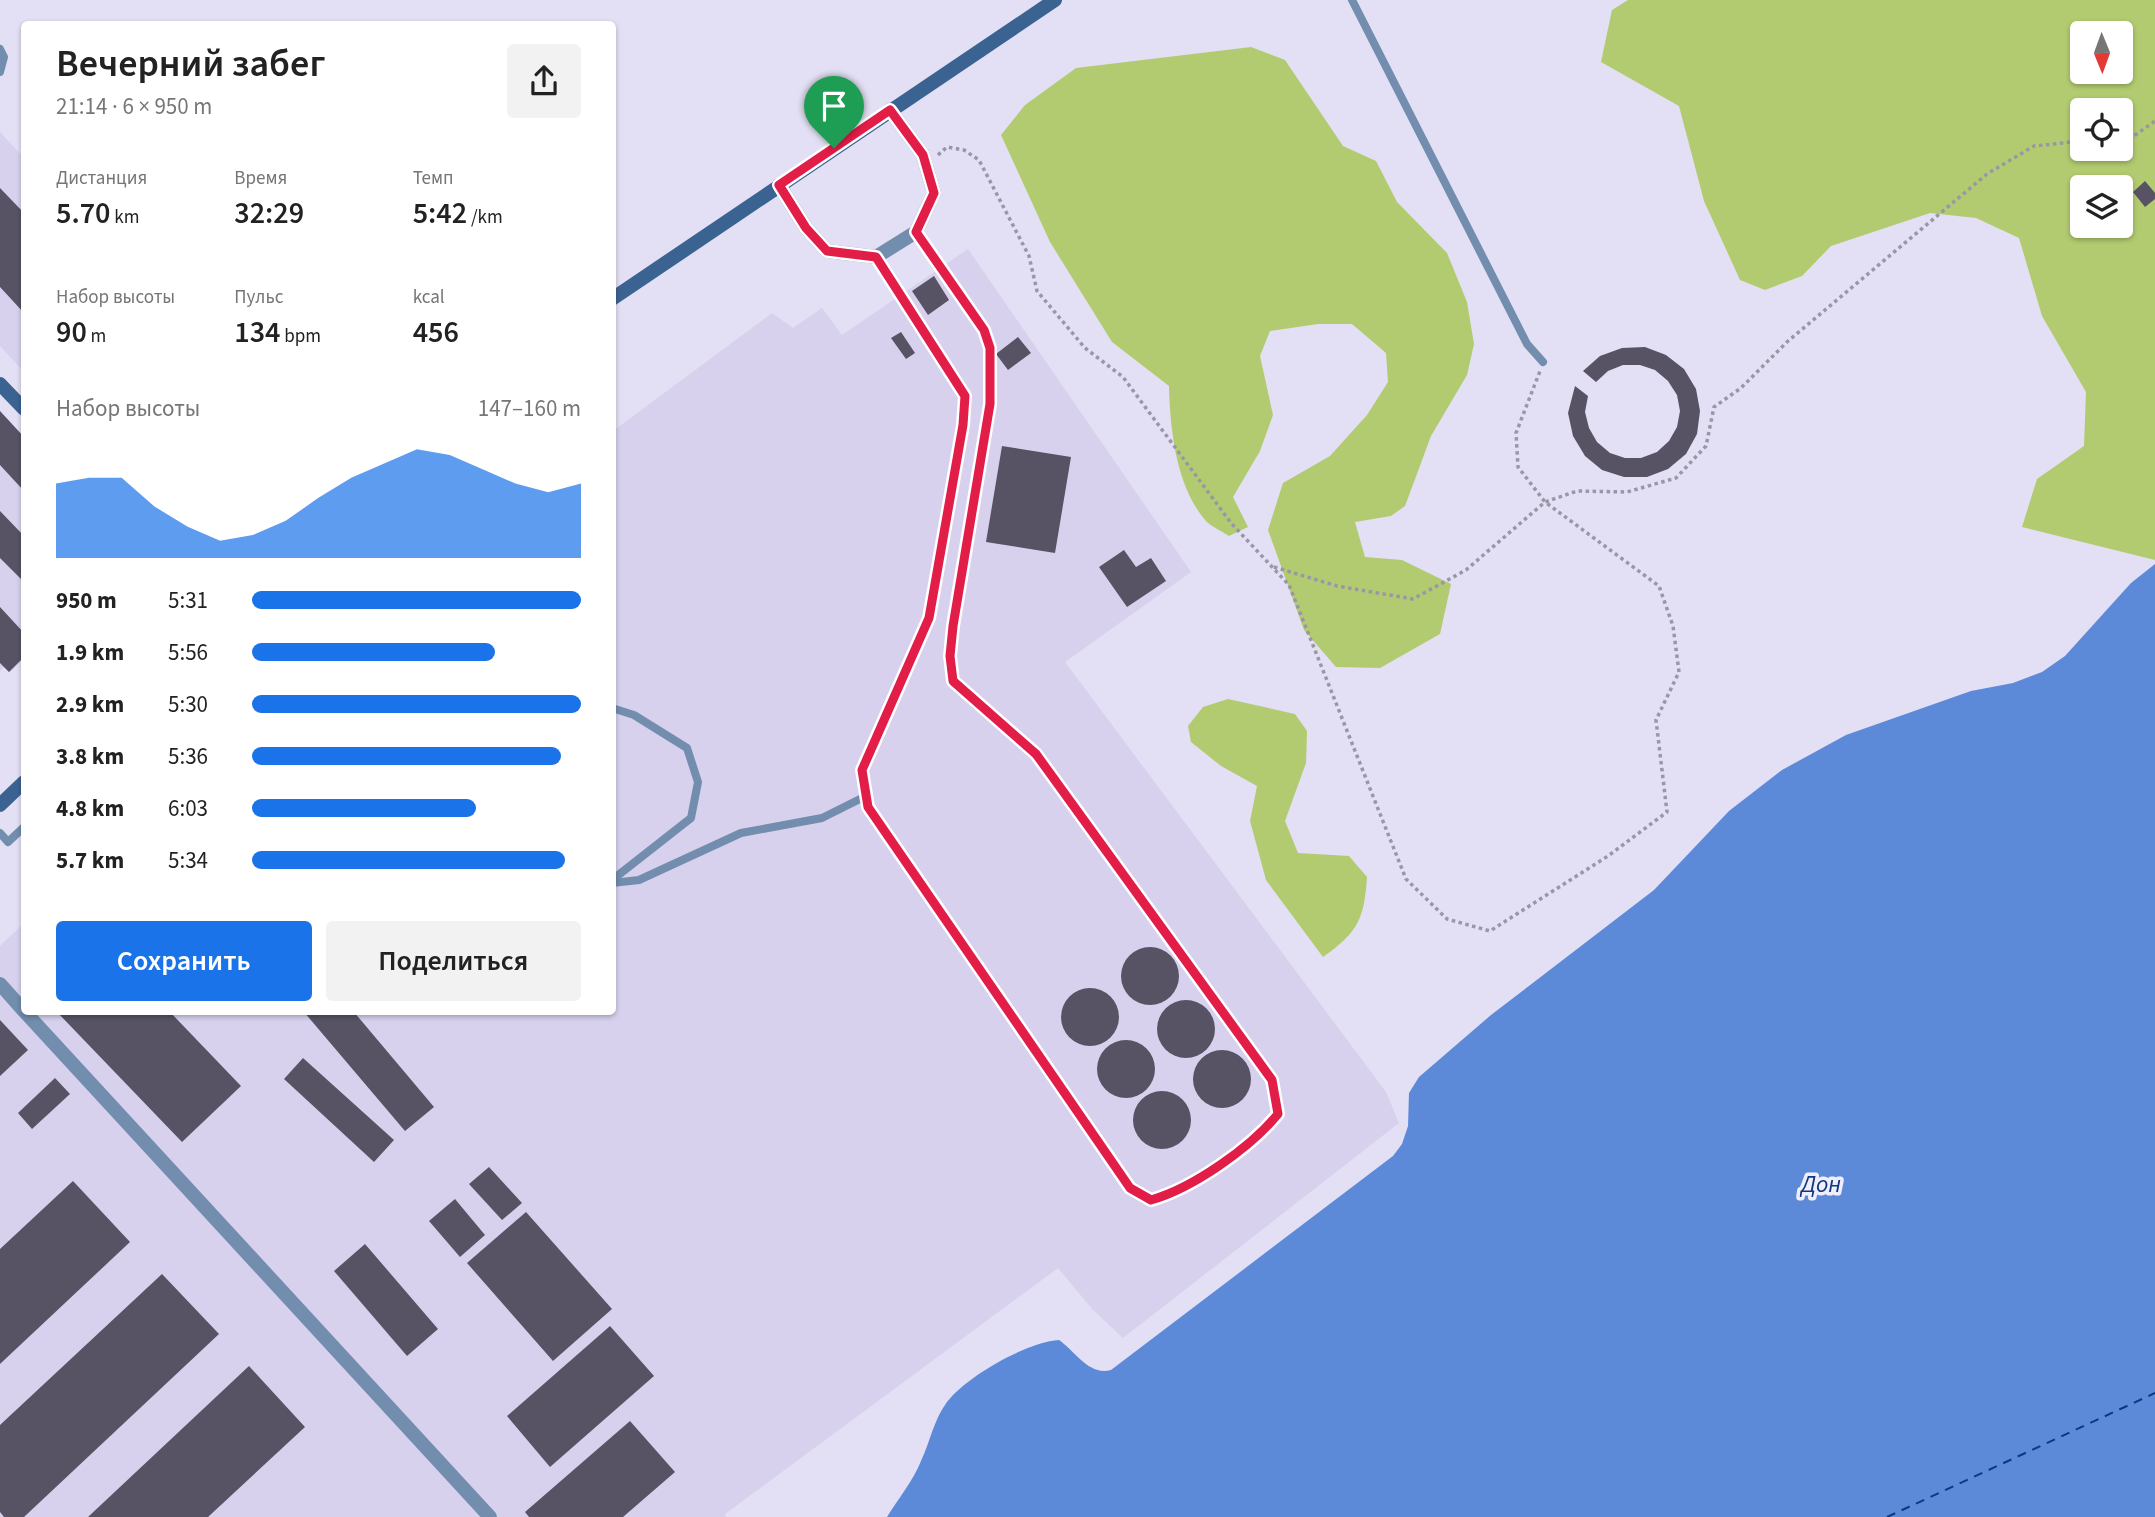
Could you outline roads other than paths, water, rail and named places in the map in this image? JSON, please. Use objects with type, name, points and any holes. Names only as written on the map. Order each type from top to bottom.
[{"type":"main road","points":[[616,296],[1055,0]]},
{"type":"main road","points":[[0,384],[21,406]]},
{"type":"main road","points":[[0,805],[21,785]]},
{"type":"street","points":[[779,185],[806,228],[827,251],[876,257],[916,232],[934,193],[923,155],[890,110]]},
{"type":"street","points":[[0,984],[21,1007]]},
{"type":"street","points":[[29,1015],[490,1517]]},
{"type":"lane","points":[[1352,0],[1527,344],[1543,362]]},
{"type":"lane","points":[[0,49],[4,57],[0,72]]},
{"type":"lane","points":[[876,257],[965,396],[963,425],[929,618],[862,770],[868,807],[1130,1188],[1151,1200],[1176,1193],[1262,1134],[1278,1114],[1272,1080],[1036,754],[953,681],[950,656],[953,626],[990,404],[990,348],[984,330],[916,232]]},
{"type":"lane","points":[[616,709],[634,715],[687,748],[698,782],[691,818],[616,878]]},
{"type":"lane","points":[[616,881],[639,880],[741,833],[822,818],[866,796]]},
{"type":"lane","points":[[0,833],[8,842],[21,830]]},
{"type":"water","name":"Дон","points":[[2155,564],[2155,1517],[887,1517],[910,1483],[935,1423],[956,1392],[998,1362],[1031,1347],[1059,1340],[1089,1366],[1096,1370],[1111,1370],[1393,1156],[1402,1144],[1408,1126],[1409,1093],[1419,1077],[1491,1015],[1654,890],[1729,811],[1782,770],[1846,735],[1971,691],[2013,683],[2042,672],[2065,656],[2131,583]]}]
